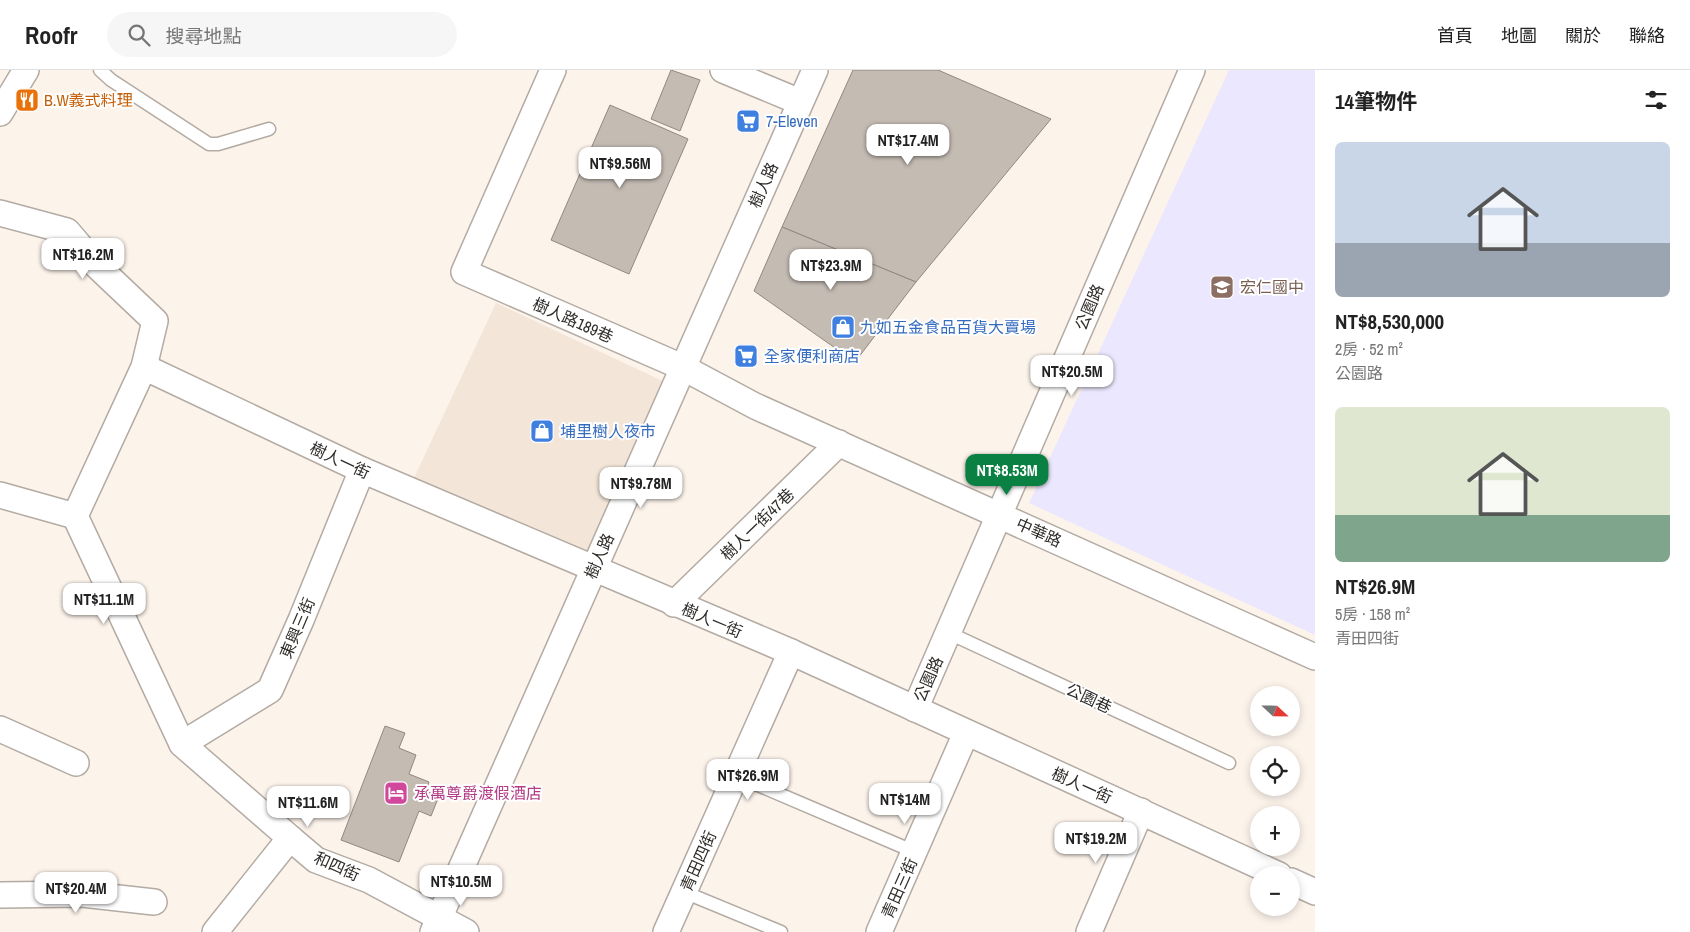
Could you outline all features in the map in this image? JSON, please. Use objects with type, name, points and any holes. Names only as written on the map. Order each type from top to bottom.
[{"type":"street","points":[[0,113],[26,70]]},
{"type":"street","name":"樹人路189巷","points":[[553,70],[464,272],[682,368]]},
{"type":"street","points":[[723,70],[800,102]]},
{"type":"street","name":"樹人路","points":[[436,925],[815,70]]},
{"type":"street","name":"公園路","points":[[915,709],[1192,70]]},
{"type":"street","points":[[0,213],[67,231],[97,266],[155,321],[144,367],[75,516]]},
{"type":"street","name":"樹人一街","points":[[144,367],[362,470],[674,604],[791,652],[1260,866]]},
{"type":"street","name":"中華路","points":[[682,368],[755,406],[1315,657]]},
{"type":"street","name":"樹人一街47巷","points":[[674,604],[839,444]]},
{"type":"street","name":"東興三街","points":[[182,744],[270,690],[301,620],[362,470]]},
{"type":"street","points":[[0,495],[75,516],[182,744]]},
{"type":"street","name":"青田四街","points":[[666,932],[791,652]]},
{"type":"street","points":[[0,729],[76,763]]},
{"type":"street","name":"青田三街","points":[[879,932],[966,733]]},
{"type":"street","name":"和四街","points":[[182,744],[316,860],[369,880],[436,925],[466,932]]},
{"type":"street","points":[[1089,932],[1141,811]]},
{"type":"street","points":[[215,932],[290,838]]},
{"type":"street","points":[[1300,885],[1315,892]]},
{"type":"street","points":[[0,894],[82,894],[154,902]]},
{"type":"lane","points":[[100,70],[110,80],[208,144],[218,144],[269,129]]},
{"type":"lane","name":"公園巷","points":[[949,633],[1228,763]]},
{"type":"lane","points":[[737,776],[914,852]]},
{"type":"lane","points":[[684,892],[782,932]]},
{"type":"shaded area","name":"宏仁國中","points":[[1229,70],[1315,70],[1315,635],[1029,503]]},
{"type":"shaded area","name":"埔里樹人夜市","points":[[496,303],[669,384],[587,559],[414,478]]},
{"type":"building","points":[[671,70],[700,80],[680,131],[651,119]]},
{"type":"building","points":[[853,70],[938,70],[1051,119],[916,282],[782,227]]},
{"type":"building","points":[[610,105],[688,139],[629,274],[551,240]]},
{"type":"building","name":"九如五金食品百貨大賣場","points":[[782,227],[916,282],[855,362],[754,291]]},
{"type":"building","name":"承萬尊爵渡假酒店","points":[[385,726],[405,733],[399,748],[416,755],[409,774],[429,782],[426,791],[439,796],[431,816],[419,811],[399,862],[341,840]]},
{"type":"place","name":"B.W義式料理","points":[[27,100]]},
{"type":"place","name":"7-Eleven","points":[[748,121]]},
{"type":"place","name":"宏仁國中","points":[[1222,287]]},
{"type":"place","name":"九如五金食品百貨大賣場","points":[[843,327]]},
{"type":"place","name":"全家便利商店","points":[[746,356]]},
{"type":"place","name":"埔里樹人夜市","points":[[542,431]]},
{"type":"place","name":"承萬尊爵渡假酒店","points":[[396,793]]}]
